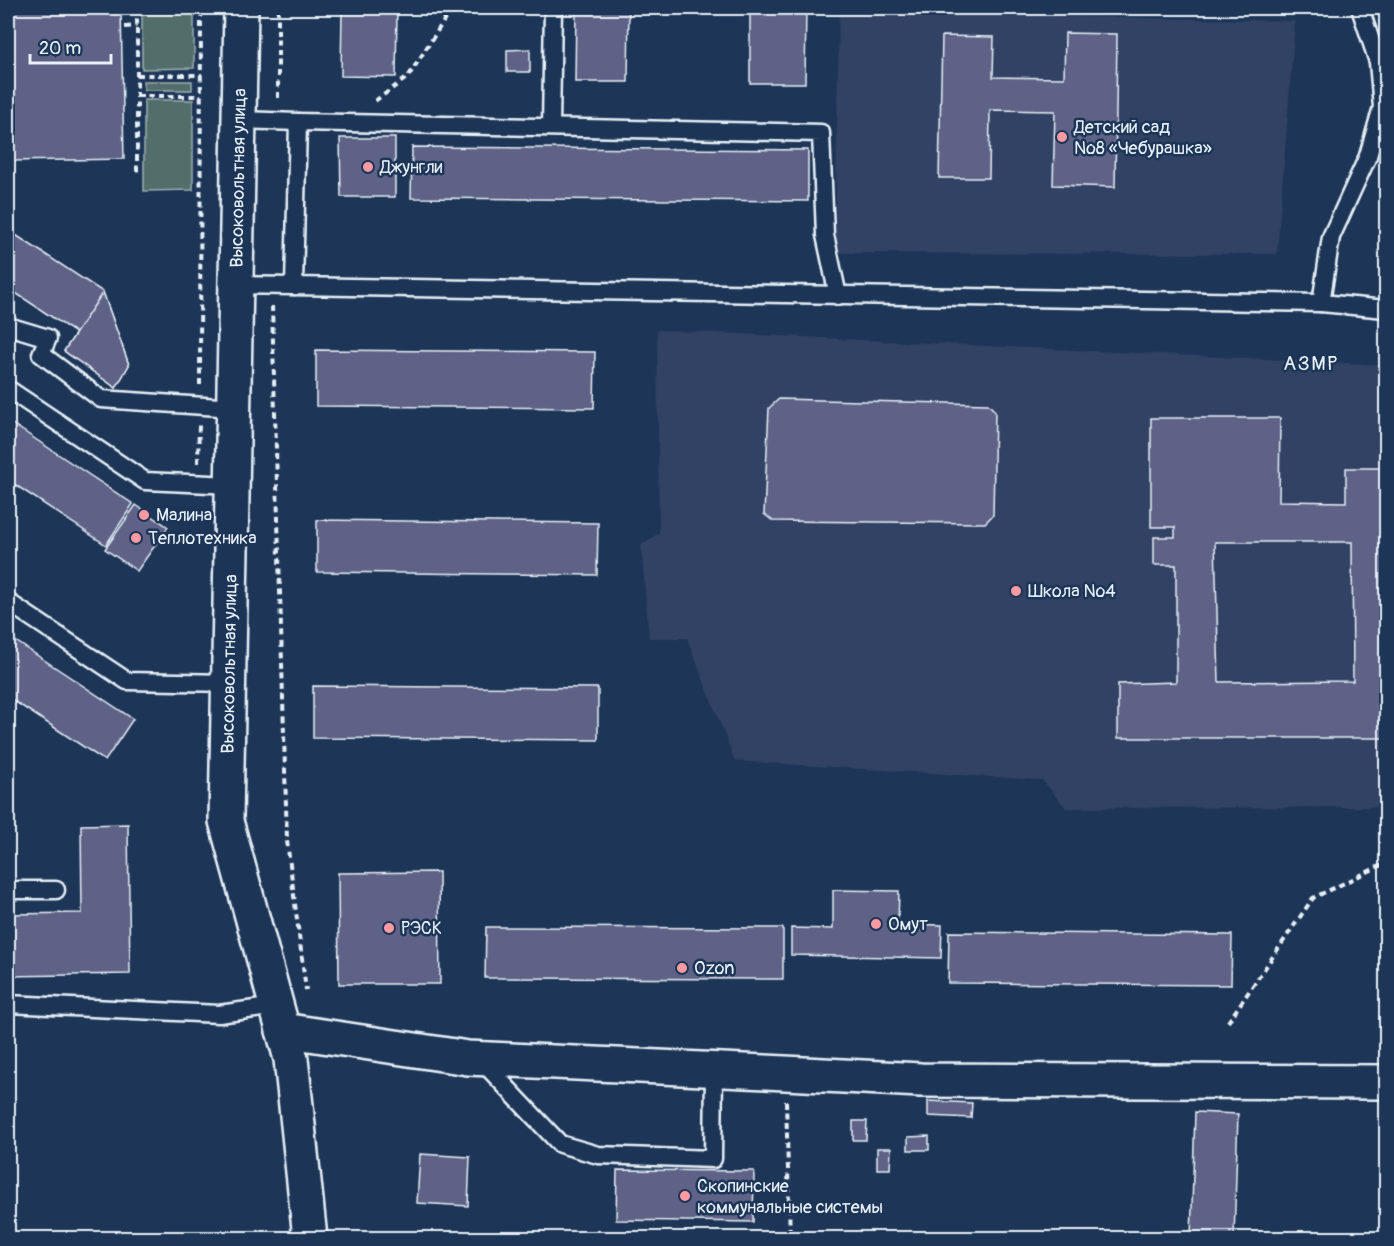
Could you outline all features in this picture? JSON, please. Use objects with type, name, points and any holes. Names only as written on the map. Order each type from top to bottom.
[{"type":"main road","name":"Высоковольтная улица","points":[[241,8],[226,821],[290,1024],[291,1059],[310,1239]]},
{"type":"main road","points":[[290,1024],[479,1059],[921,1080],[1386,1082]]},
{"type":"lane","points":[[551,126],[553,8]]},
{"type":"lane","points":[[1321,303],[1331,237],[1368,156],[1383,107],[1378,62],[1360,8]]},
{"type":"lane","points":[[239,120],[821,132],[825,235],[838,296]]},
{"type":"lane","points":[[294,286],[298,122]]},
{"type":"lane","points":[[236,285],[1321,303],[1386,309]]},
{"type":"lane","points":[[8,326],[48,338],[41,354],[101,399],[234,408]]},
{"type":"lane","points":[[8,388],[145,481],[232,485]]},
{"type":"lane","points":[[8,602],[128,681],[229,683]]},
{"type":"lane","points":[[8,890],[56,890]]},
{"type":"lane","points":[[8,1004],[219,1014],[290,1024]]},
{"type":"lane","points":[[479,1059],[560,1144],[598,1155],[713,1159],[714,1070]]},
{"type":"path","points":[[137,8],[137,174]]},
{"type":"path","points":[[198,483],[201,8]]},
{"type":"path","points":[[278,8],[278,121]]},
{"type":"path","points":[[346,123],[408,77],[452,8]]},
{"type":"path","points":[[125,27],[137,26]]},
{"type":"path","points":[[137,75],[202,75]]},
{"type":"path","points":[[137,96],[201,96]]},
{"type":"path","points":[[271,286],[290,1024]]},
{"type":"path","points":[[1228,1022],[1313,898],[1386,863]]},
{"type":"path","points":[[785,1073],[790,1239]]},
{"type":"shaded area","name":"Детский сад №8 «Чебурашка»","points":[[839,8],[997,8],[998,15],[1295,21],[1277,254],[835,253]]},
{"type":"shaded area","name":"Школа №4","points":[[657,330],[1386,365],[1386,807],[1066,808],[1042,780],[735,761],[687,638],[649,638],[641,545],[659,533]]},
{"type":"green space","points":[[142,8],[194,8],[194,68],[142,69]]},
{"type":"green space","points":[[143,81],[192,81],[192,90],[144,90]]},
{"type":"green space","points":[[144,100],[193,100],[193,190],[144,191]]},
{"type":"building","points":[[9,8],[121,8],[124,159],[11,161]]},
{"type":"building","points":[[342,8],[397,8],[396,77],[341,76]]},
{"type":"building","points":[[576,8],[629,8],[628,82],[575,82]]},
{"type":"building","points":[[750,8],[806,8],[805,83],[750,83]]},
{"type":"building","points":[[1065,33],[1117,34],[1115,187],[1053,185],[1055,111],[990,110],[989,178],[939,178],[942,36],[994,37],[993,77],[1064,78]]},
{"type":"building","points":[[530,49],[530,72],[507,72],[507,50]]},
{"type":"building","name":"Джунгли","points":[[340,138],[395,138],[395,197],[341,197]]},
{"type":"building","points":[[412,147],[808,150],[808,201],[411,198]]},
{"type":"building","points":[[8,230],[103,292],[129,365],[116,388],[64,351],[76,333],[8,288]]},
{"type":"building","points":[[103,292],[129,365],[116,388],[64,351]]},
{"type":"building","points":[[316,350],[595,352],[594,408],[316,406]]},
{"type":"building","points":[[779,399],[988,404],[995,411],[993,515],[985,523],[773,521],[764,514],[769,408]]},
{"type":"building","points":[[1151,418],[1280,418],[1279,501],[1346,502],[1346,468],[1386,468],[1386,738],[1118,738],[1118,684],[1176,682],[1176,565],[1154,565],[1154,537],[1175,537],[1175,527],[1151,527]],"holes":[[[1215,542],[1352,542],[1353,681],[1219,682]]]},
{"type":"building","points":[[8,421],[133,504],[106,545],[8,480]]},
{"type":"building","name":"Теплотехника","points":[[136,505],[168,527],[137,571],[105,549]]},
{"type":"building","points":[[317,520],[598,523],[597,575],[317,572]]},
{"type":"building","points":[[8,636],[133,719],[105,761],[8,697]]},
{"type":"building","points":[[313,686],[598,688],[598,740],[313,738]]},
{"type":"building","points":[[128,824],[130,974],[8,976],[8,914],[82,913],[81,825]]},
{"type":"building","name":"РЭСК","points":[[439,872],[440,984],[339,984],[338,873]]},
{"type":"building","name":"Омут","points":[[833,890],[899,891],[898,924],[942,925],[941,958],[791,955],[791,928],[833,929]]},
{"type":"building","points":[[486,927],[783,928],[783,979],[485,978]]},
{"type":"building","points":[[949,932],[1232,935],[1231,985],[948,983]]},
{"type":"building","points":[[928,1101],[972,1103],[971,1118],[928,1116]]},
{"type":"building","points":[[1195,1112],[1238,1114],[1234,1238],[1191,1238]]},
{"type":"building","points":[[853,1121],[867,1121],[866,1140],[853,1140]]},
{"type":"building","points":[[929,1136],[929,1150],[908,1150],[908,1137]]},
{"type":"building","points":[[877,1148],[891,1148],[890,1169],[877,1169]]},
{"type":"building","points":[[420,1154],[470,1157],[468,1206],[417,1203]]},
{"type":"building","name":"Скопинские коммунальные системы","points":[[617,1170],[754,1171],[753,1222],[616,1220]]},
{"type":"place","name":"Детский сад №8 «Чебурашка»","points":[[1062,137]]},
{"type":"place","name":"Джунгли","points":[[368,167]]},
{"type":"place","name":"Малина","points":[[144,515]]},
{"type":"place","name":"Теплотехника","points":[[136,538]]},
{"type":"place","name":"Школа №4","points":[[1016,591]]},
{"type":"place","name":"Омут","points":[[876,924]]},
{"type":"place","name":"РЭСК","points":[[389,928]]},
{"type":"place","name":"Ozon","points":[[682,968]]},
{"type":"place","name":"Скопинские коммунальные системы","points":[[685,1196]]},
{"type":"district","name":"АЗМР","points":[[1311,363]]}]
